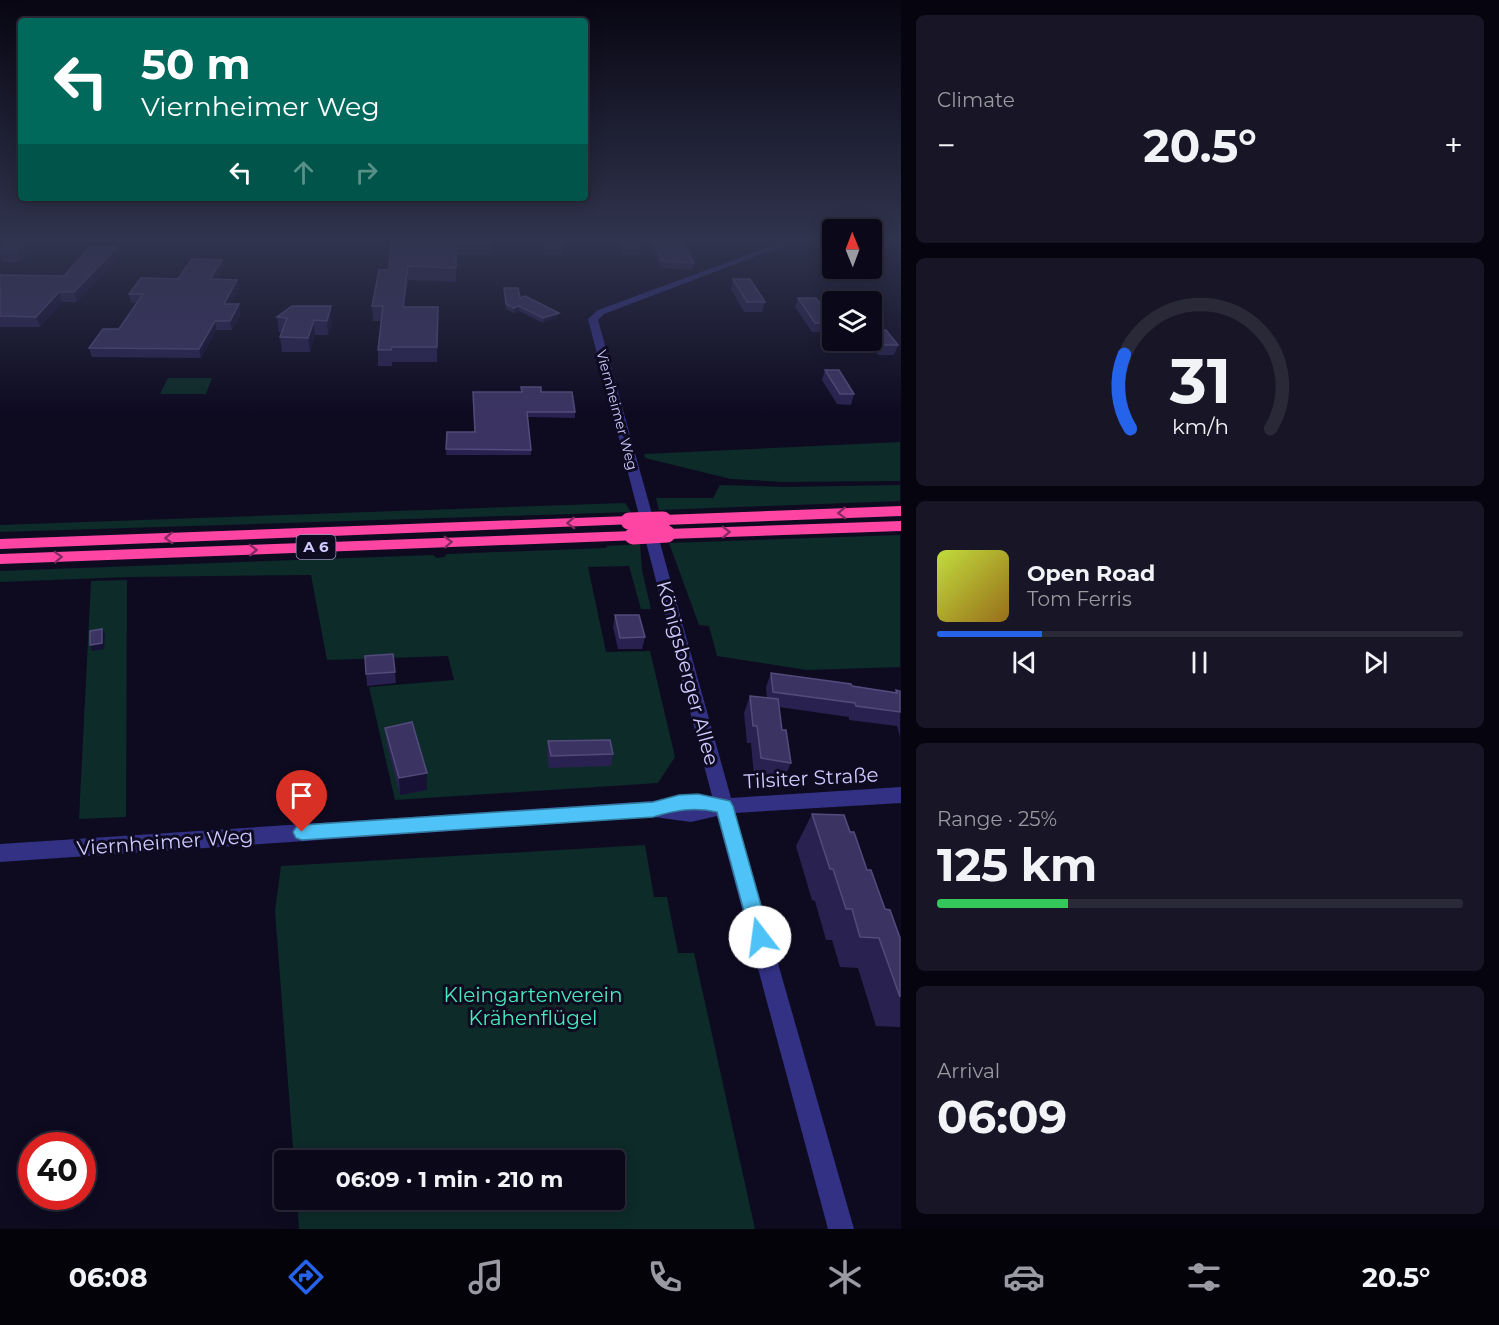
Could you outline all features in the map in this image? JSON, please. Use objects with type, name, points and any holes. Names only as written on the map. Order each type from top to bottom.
[{"type":"highway","name":"A 6","points":[[665,527],[900,511]]},
{"type":"highway","name":"A 6","points":[[0,544],[665,527],[900,526]]},
{"type":"highway","name":"A 6","points":[[0,559],[631,528]]},
{"type":"street","name":"Viernheimer Weg","points":[[638,298],[601,312],[594,317],[640,500]]},
{"type":"street","name":"Königsberger Allee","points":[[640,500],[841,1229]]},
{"type":"street","name":"Tilsiter Straße","points":[[724,806],[900,795]]},
{"type":"street","name":"Viernheimer Weg","points":[[0,854],[653,809],[681,814],[702,814],[724,806]]},
{"type":"green space","points":[[168,378],[212,378],[206,394],[160,394]]},
{"type":"green space","points":[[900,442],[900,481],[784,482],[731,479],[645,458],[644,454]]},
{"type":"green space","points":[[720,485],[786,487],[900,485],[900,501],[659,510],[656,498],[713,498]]},
{"type":"green space","points":[[625,503],[631,512],[0,532],[0,525]]},
{"type":"green space","points":[[900,535],[900,667],[807,670],[717,656],[709,626],[699,625],[669,543]]},
{"type":"green space","points":[[640,544],[642,570],[651,609],[641,609],[629,566],[588,567],[606,652],[650,651],[675,757],[658,783],[395,800],[369,687],[454,680],[448,656],[327,660],[311,575],[128,577],[0,582],[0,571],[433,555],[437,558],[447,554],[606,548],[607,546]]},
{"type":"green space","points":[[127,580],[126,817],[79,819],[91,581]]},
{"type":"green space","name":"Kleingartenverein Krähenflügel","points":[[645,845],[654,897],[667,897],[678,953],[694,953],[755,1229],[299,1229],[298,1210],[625,1210],[625,1150],[293,1150],[275,911],[281,866]]},
{"type":"building","points":[[0,298],[53,298],[36,317],[0,316]]},
{"type":"building","points":[[140,298],[227,298],[224,304],[239,304],[230,321],[215,321],[199,349],[89,348],[103,329],[119,329]]},
{"type":"building","points":[[373,298],[404,298],[403,307],[438,307],[437,347],[392,347],[391,350],[378,350],[383,306],[372,306]]},
{"type":"building","points":[[505,298],[530,298],[559,313],[543,318],[519,306],[514,308],[506,304]]},
{"type":"building","points":[[745,298],[763,298],[765,302],[747,302]]},
{"type":"building","points":[[798,298],[816,298],[822,306],[822,323],[815,323]]},
{"type":"building","points":[[292,306],[331,306],[327,321],[314,320],[308,338],[280,337],[287,318],[277,317]]},
{"type":"building","points":[[882,330],[886,330],[898,345],[882,345]]},
{"type":"building","points":[[825,370],[839,370],[854,394],[840,394]]},
{"type":"building","points":[[521,387],[541,387],[541,392],[572,392],[575,412],[527,412],[531,450],[446,449],[447,432],[475,432],[473,392],[522,392]]},
{"type":"building","points":[[615,615],[639,615],[645,637],[620,638]]},
{"type":"building","points":[[102,629],[102,643],[90,645],[90,631]]},
{"type":"building","points":[[393,654],[395,672],[366,674],[365,656]]},
{"type":"building","points":[[771,673],[897,693],[896,690],[900,691],[900,712],[856,706],[855,703],[773,692]]},
{"type":"building","points":[[750,696],[778,699],[782,730],[786,730],[791,763],[761,758],[757,726],[753,726]]},
{"type":"building","points":[[412,722],[427,773],[399,778],[385,728]]},
{"type":"building","points":[[610,740],[613,754],[551,756],[548,741]]},
{"type":"building","points":[[812,814],[844,815],[850,832],[854,832],[867,870],[871,870],[885,909],[890,910],[900,938],[900,997],[879,938],[860,937],[852,909],[846,909]]},
{"type":"route","points":[[302,832],[653,809],[679,802],[698,801],[724,806],[760,937]]}]
